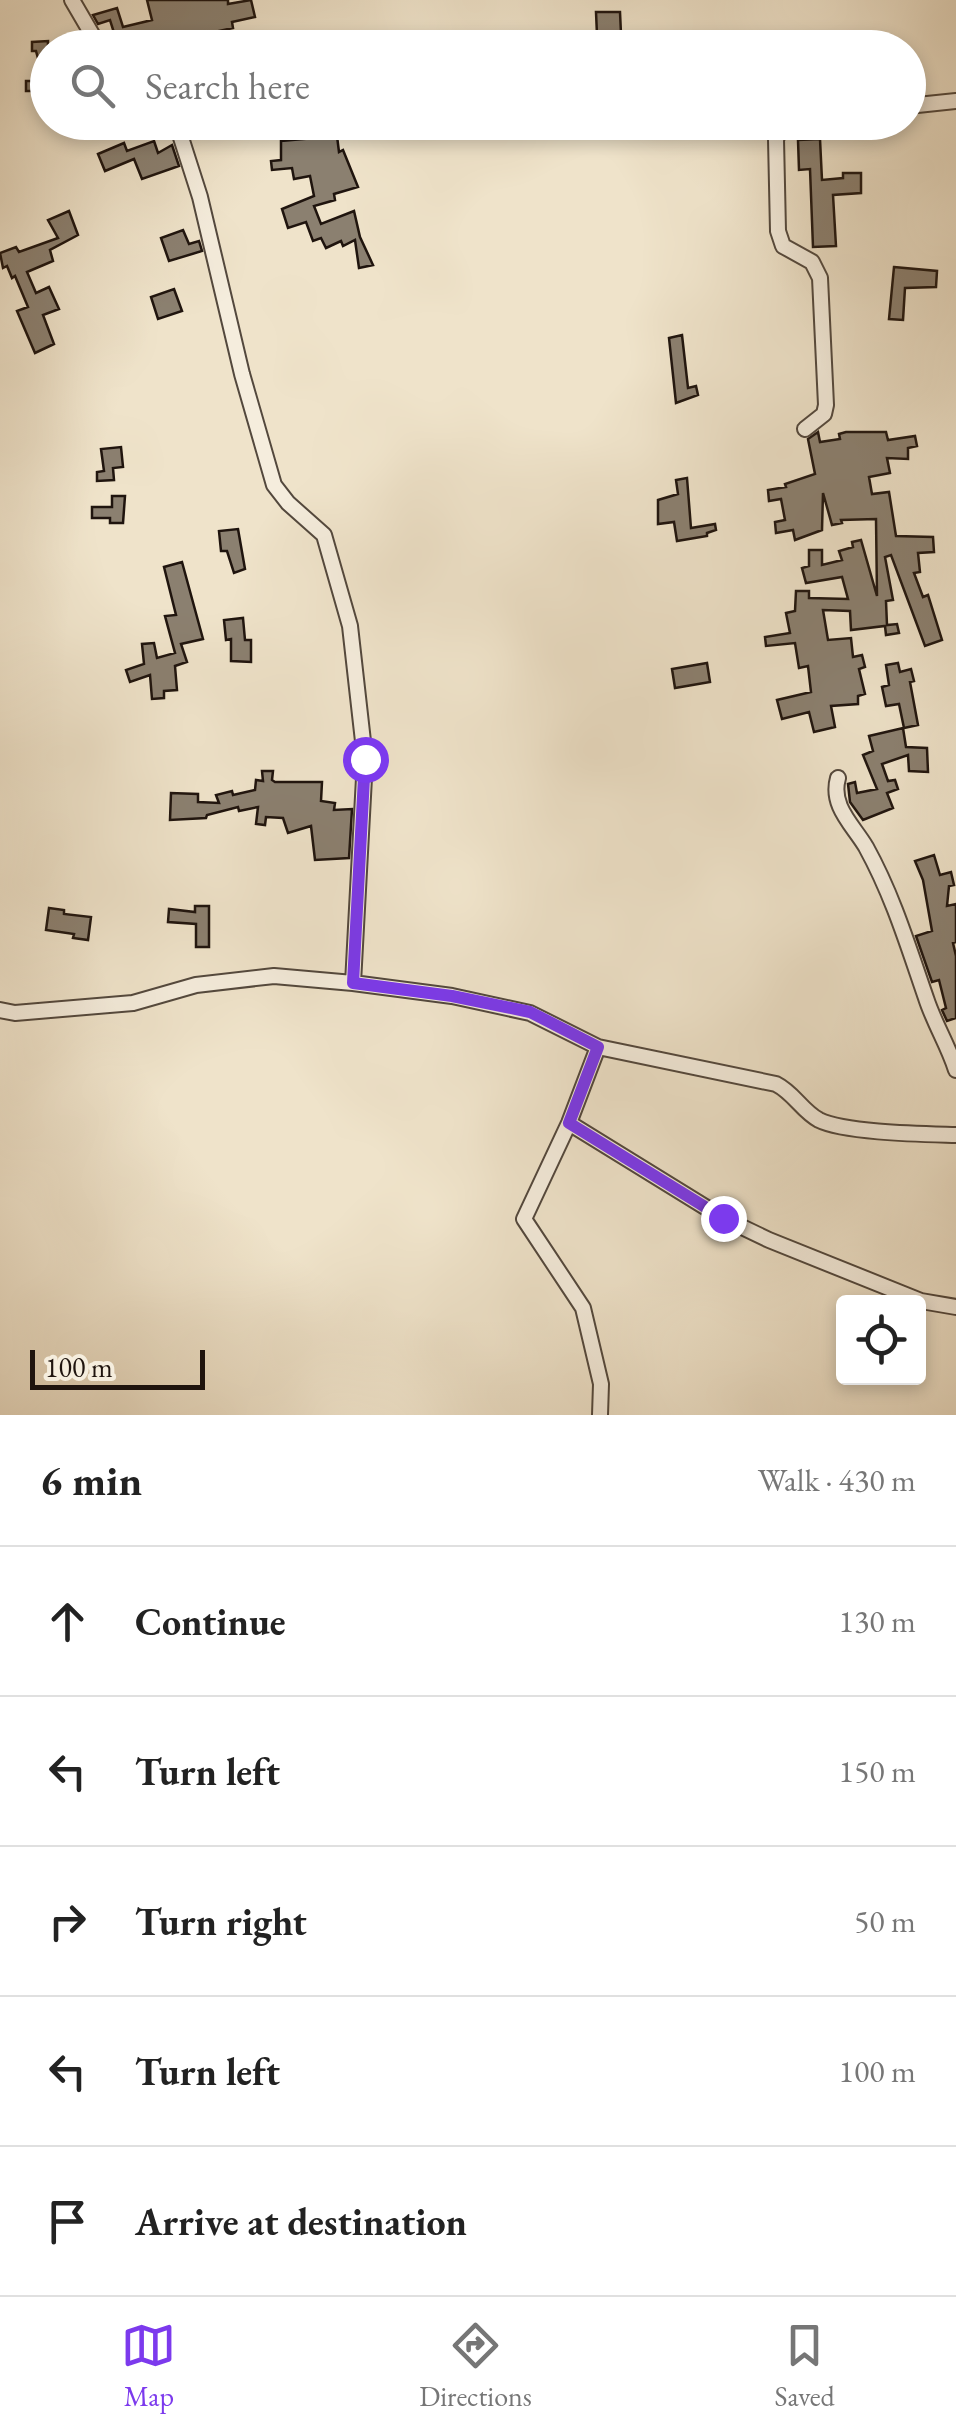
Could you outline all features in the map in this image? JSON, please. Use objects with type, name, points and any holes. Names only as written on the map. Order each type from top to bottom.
[{"type":"street","points":[[72,0],[90,30]]},
{"type":"street","points":[[926,104],[956,100]]},
{"type":"street","points":[[182,140],[274,485],[324,535],[350,626],[365,759],[353,983]]},
{"type":"street","points":[[776,140],[778,231],[782,246],[812,262],[820,278],[826,405],[824,414],[806,429]]},
{"type":"street","points":[[838,778],[835,789],[844,818],[863,843],[896,908],[928,1004],[956,1070]]},
{"type":"street","points":[[0,1010],[132,1003],[196,985],[274,976],[452,996],[530,1012],[598,1047],[776,1084],[789,1090],[821,1121],[956,1136]]},
{"type":"street","points":[[598,1047],[569,1123],[524,1219],[583,1308],[601,1384],[600,1415]]},
{"type":"street","points":[[569,1123],[723,1218],[769,1240],[920,1301],[956,1307]]},
{"type":"building","points":[[147,0],[228,0],[228,4],[251,0],[255,17],[232,22],[233,28],[224,30],[113,30],[110,20],[98,24],[93,15],[117,8],[123,27],[152,20]]},
{"type":"building","points":[[596,12],[620,12],[621,30],[597,30]]},
{"type":"building","points":[[338,140],[339,152],[343,150],[358,187],[334,194],[335,200],[314,206],[321,224],[354,211],[373,265],[359,268],[355,240],[326,248],[321,238],[313,241],[306,222],[288,228],[282,209],[314,196],[310,176],[294,179],[292,168],[272,170],[271,161],[281,160],[281,141]]},
{"type":"building","points":[[798,140],[820,140],[822,180],[843,178],[843,173],[861,173],[861,193],[833,195],[836,246],[813,247],[810,169],[799,170]]},
{"type":"building","points":[[154,141],[158,153],[172,145],[179,166],[142,179],[134,159],[105,171],[98,154],[124,143],[127,151]]},
{"type":"building","points":[[69,211],[78,235],[50,250],[53,261],[27,272],[36,293],[49,287],[59,309],[43,315],[54,344],[35,353],[17,311],[28,307],[15,276],[12,278],[7,266],[3,268],[0,253],[16,247],[19,252],[58,238],[48,220]]},
{"type":"building","points":[[183,230],[189,244],[199,241],[202,251],[169,261],[161,238]]},
{"type":"building","points":[[894,267],[937,271],[936,287],[905,288],[903,320],[889,319]]},
{"type":"building","points":[[174,289],[182,311],[158,319],[151,297]]},
{"type":"building","points":[[682,335],[688,388],[696,386],[698,395],[676,403],[669,338]]},
{"type":"building","points":[[818,432],[820,442],[840,439],[839,434],[846,432],[886,432],[888,440],[915,436],[917,446],[908,448],[908,459],[887,458],[890,473],[869,477],[872,494],[889,492],[896,536],[933,537],[934,552],[918,553],[920,572],[914,573],[923,597],[928,595],[942,640],[925,646],[891,555],[885,557],[893,600],[886,601],[887,625],[897,624],[899,633],[886,635],[885,626],[851,630],[850,611],[823,610],[828,640],[851,638],[853,657],[862,655],[865,667],[859,669],[865,694],[858,696],[858,704],[831,706],[835,727],[814,732],[809,712],[782,719],[777,700],[811,692],[808,666],[799,668],[795,643],[766,646],[765,637],[790,633],[786,613],[795,611],[796,591],[809,591],[809,598],[848,599],[842,577],[806,583],[802,568],[809,566],[809,550],[822,550],[822,565],[842,560],[839,551],[861,540],[877,596],[876,519],[841,520],[842,523],[832,525],[823,493],[822,530],[795,540],[793,530],[776,533],[775,522],[785,520],[781,499],[769,501],[768,490],[815,474],[808,439]]},
{"type":"building","points":[[121,447],[123,467],[113,468],[114,480],[97,481],[97,472],[104,471],[101,449]]},
{"type":"building","points":[[687,478],[691,528],[715,524],[716,530],[707,536],[677,541],[674,522],[658,524],[658,500],[678,494],[676,480]]},
{"type":"building","points":[[112,496],[125,496],[123,523],[92,518],[92,507],[112,507]]},
{"type":"building","points":[[238,529],[245,569],[234,573],[227,551],[221,551],[219,531]]},
{"type":"building","points":[[182,562],[203,639],[181,644],[187,662],[175,666],[177,690],[164,691],[164,698],[152,699],[150,675],[130,682],[126,670],[144,664],[142,644],[154,643],[157,658],[175,653],[165,616],[176,615],[164,567]]},
{"type":"building","points":[[243,618],[245,640],[251,640],[251,662],[231,661],[231,639],[226,640],[224,620]]},
{"type":"building","points":[[707,663],[710,682],[675,688],[672,669]]},
{"type":"building","points":[[898,663],[900,672],[911,669],[914,681],[910,682],[918,725],[904,728],[899,704],[886,706],[882,687],[889,685],[886,665]]},
{"type":"building","points":[[903,728],[906,747],[927,748],[928,772],[909,771],[908,755],[882,764],[888,781],[895,780],[898,789],[887,793],[893,808],[863,820],[850,802],[848,784],[855,782],[857,793],[877,789],[863,755],[873,751],[869,736]]},
{"type":"building","points":[[262,771],[273,771],[275,782],[322,782],[321,801],[335,803],[334,810],[352,809],[349,858],[315,860],[311,826],[288,833],[283,818],[266,817],[265,825],[256,824],[258,807],[239,811],[238,807],[206,818],[170,820],[171,793],[198,794],[198,802],[219,803],[216,795],[255,790],[256,780],[263,781]]},
{"type":"building","points":[[934,855],[940,875],[951,872],[954,885],[949,886],[947,906],[956,904],[956,1018],[947,1021],[939,980],[932,982],[916,936],[932,931],[923,880],[915,861]]},
{"type":"building","points":[[195,906],[209,906],[209,947],[196,947],[196,924],[168,922],[169,909],[195,912]]},
{"type":"building","points":[[49,908],[91,917],[88,940],[46,930]]},
{"type":"route","points":[[365,759],[353,983],[452,996],[530,1012],[598,1047],[569,1123],[723,1218]]}]
